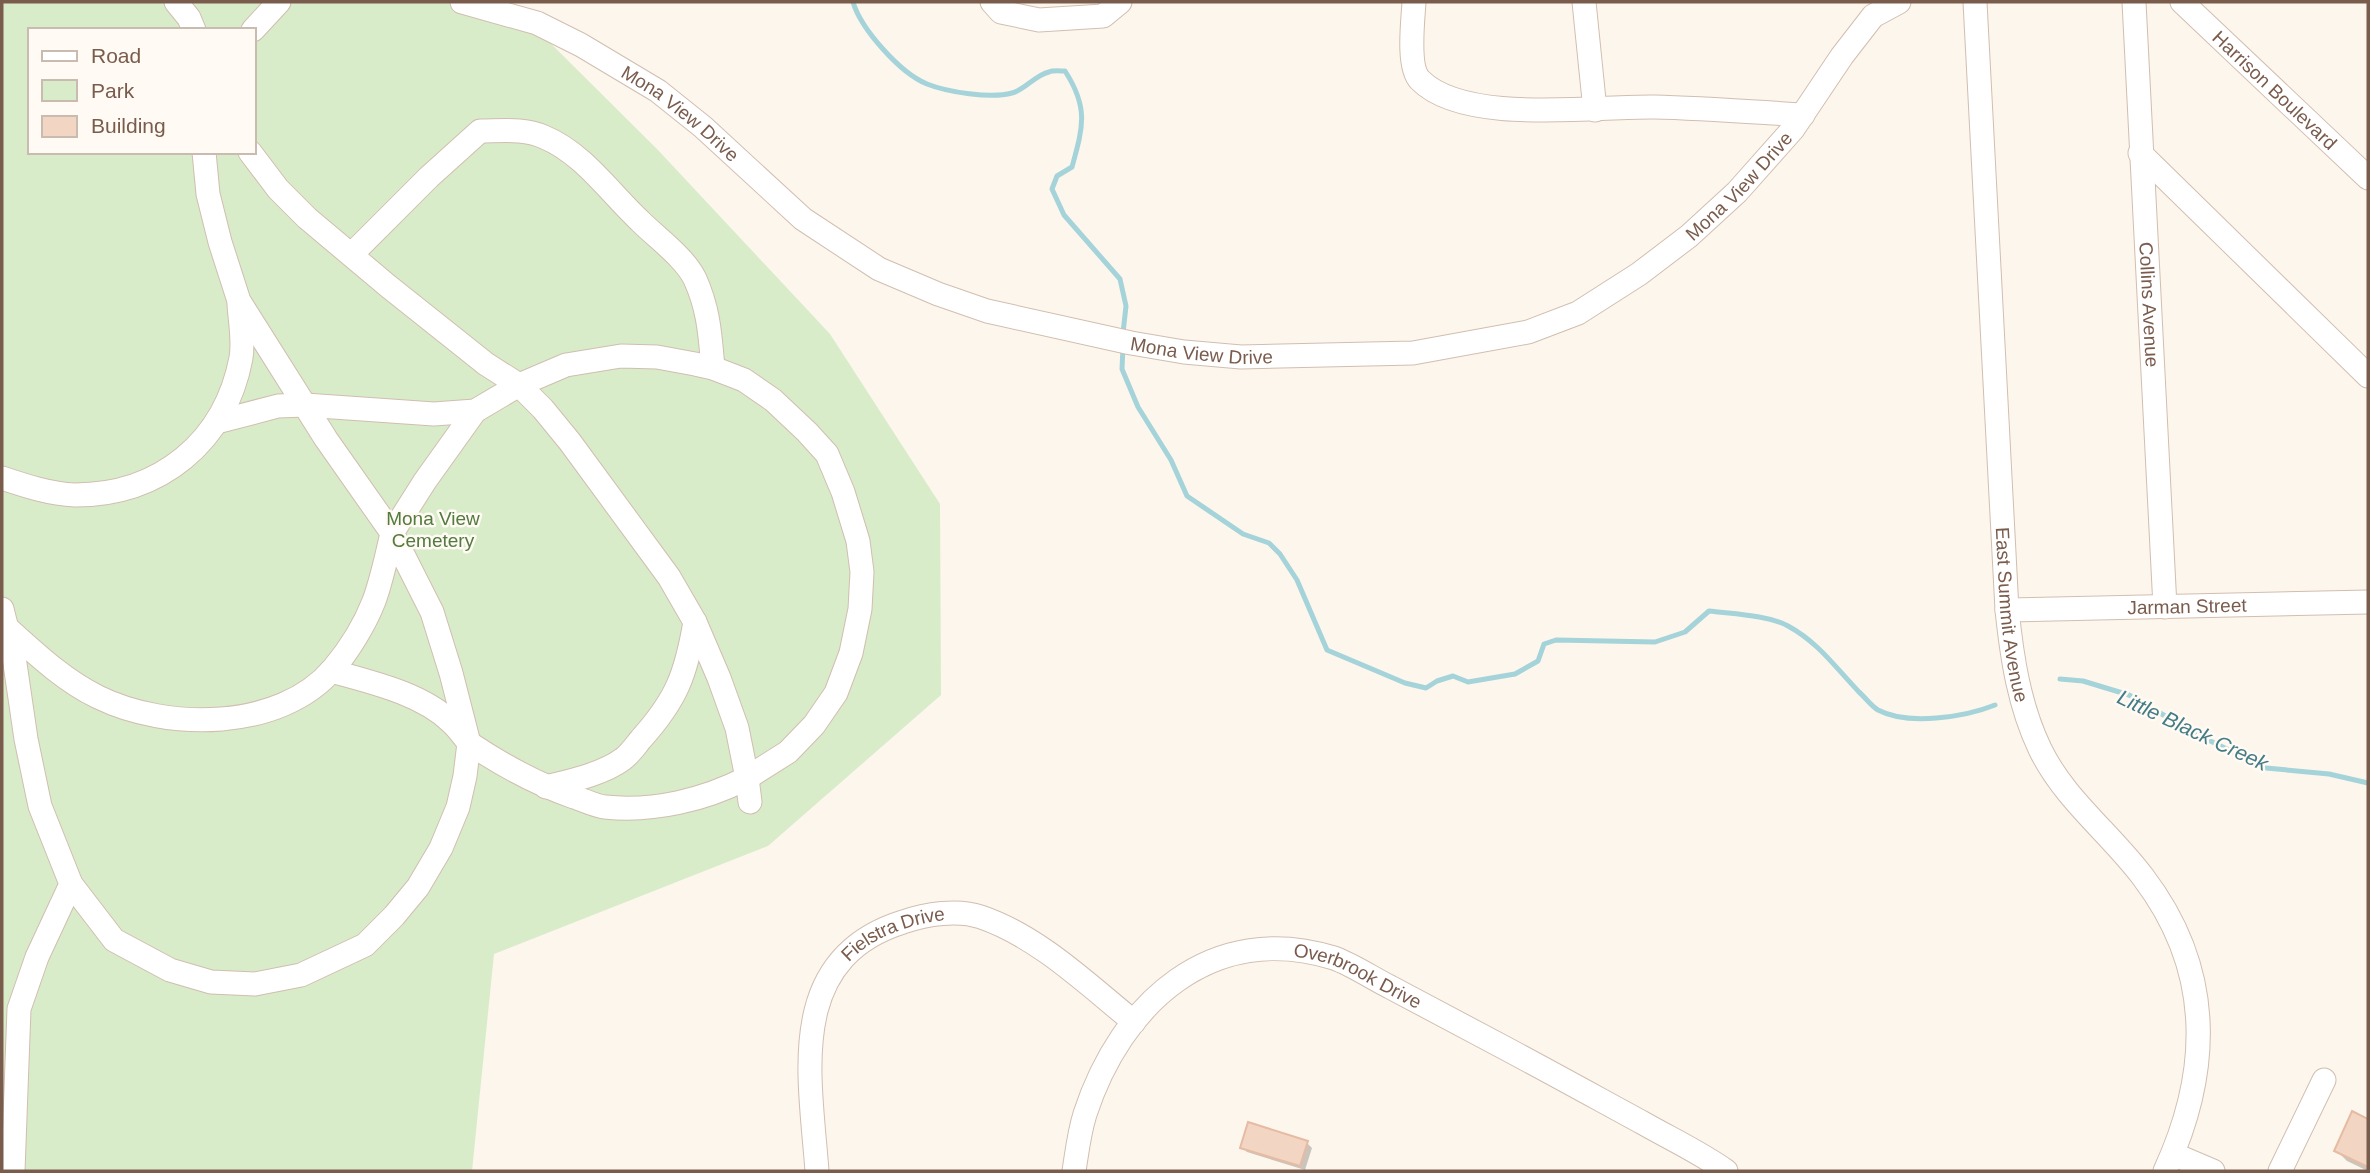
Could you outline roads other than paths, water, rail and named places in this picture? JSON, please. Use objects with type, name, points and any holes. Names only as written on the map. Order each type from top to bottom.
[{"type":"street","points":[[176,2],[193,28]]},
{"type":"street","points":[[255,28],[279,2]]},
{"type":"street","name":"Mona View Drive","points":[[463,2],[537,23],[581,45],[658,91],[703,127],[803,219],[879,269],[987,311],[1120,341],[1184,352],[1241,357],[1413,353],[1528,332],[1578,313],[1639,274],[1689,236],[1753,175],[1803,115],[1842,56],[1873,16],[1899,2]]},
{"type":"street","points":[[992,2],[1001,12],[1039,20],[1103,16],[1120,2]]},
{"type":"street","points":[[1414,2],[1411,48],[1418,78],[1438,94],[1482,105],[1557,111],[1652,107],[1803,115]]},
{"type":"street","points":[[1584,2],[1595,110]]},
{"type":"street","name":"East Summit Avenue","points":[[1975,2],[2007,610],[2012,660],[2020,694],[2041,751],[2065,789],[2150,887],[2164,908],[2180,940],[2192,978],[2197,1007],[2199,1059],[2188,1113],[2169,1163]]},
{"type":"street","name":"Collins Avenue","points":[[2133,2],[2165,607]]},
{"type":"street","name":"Harrison Boulevard","points":[[2182,2],[2368,178]]},
{"type":"street","points":[[352,254],[429,177],[480,131],[518,131],[543,136],[566,149],[589,169],[694,276],[708,310],[713,368]]},
{"type":"street","points":[[2141,153],[2368,376]]},
{"type":"street","points":[[4,618],[14,657],[26,739],[40,806],[71,884],[114,940],[170,970],[211,982],[255,984],[301,975],[365,944],[394,916],[418,887],[441,848],[466,776],[468,743],[451,673],[432,612],[393,533],[326,439],[239,301],[208,194],[204,154]]},
{"type":"street","points":[[252,154],[278,189],[307,218],[486,364],[519,385],[543,409],[585,463],[669,577],[695,622],[737,728],[750,802]]},
{"type":"street","points":[[2,478],[44,491],[74,495],[114,491],[146,483],[192,453],[217,422],[241,356],[239,301]]},
{"type":"street","points":[[4,618],[50,667],[118,706],[163,717],[205,720],[262,712],[299,697],[331,671],[349,649],[374,601],[393,533],[425,481],[475,411],[519,385],[566,365],[621,355],[657,357],[713,368],[744,380],[773,400],[827,454],[843,492],[858,541],[862,572],[858,620],[851,653],[836,693],[814,725],[788,751],[747,778],[698,799],[653,807],[604,807],[546,787],[504,766],[468,743],[452,722],[436,710],[394,689],[331,671]]},
{"type":"street","points":[[217,422],[278,406],[305,404],[434,414],[475,411]]},
{"type":"street","name":"Jarman Street","points":[[2007,610],[2368,602]]},
{"type":"street","points":[[546,787],[586,777],[623,759],[674,697],[690,654],[695,622]]},
{"type":"street","points":[[13,1171],[19,1009],[37,957],[71,884]]},
{"type":"street","name":"Fielstra Drive","points":[[817,1171],[809,1065],[812,1022],[822,993],[837,965],[856,947],[886,927],[944,913],[978,916],[1013,931],[1048,953],[1134,1022]]},
{"type":"street","name":"Overbrook Drive","points":[[1074,1171],[1085,1114],[1096,1085],[1114,1051],[1154,998],[1181,976],[1210,961],[1244,951],[1288,948],[1337,959],[1547,1070],[1726,1171]]},
{"type":"street","points":[[2280,1171],[2324,1080]]},
{"type":"street","points":[[2169,1163],[2213,1171]]},
{"type":"waterway","name":"Little Black Creek","points":[[853,2],[864,25],[883,49],[916,78],[936,87],[969,94],[1003,95],[1017,91],[1044,74],[1065,71],[1078,96],[1081,129],[1072,167],[1057,176],[1052,189],[1064,215],[1120,279],[1126,306],[1123,333]]},
{"type":"waterway","name":"Little Black Creek","points":[[1123,347],[1122,369],[1138,407],[1171,460],[1187,496],[1243,534],[1269,543],[1280,554],[1297,580],[1327,650],[1405,683],[1426,688],[1453,676],[1468,682],[1515,674],[1538,661],[1544,644],[1556,640],[1655,642],[1685,632],[1709,611],[1760,617],[1788,626],[1818,648],[1873,706],[1890,715],[1936,718],[1995,705]]},
{"type":"waterway","name":"Little Black Creek","points":[[2060,679],[2083,681],[2129,695],[2198,735],[2266,768],[2329,774],[2368,783]]},
{"type":"park label","name":"Mona View Cemetery","points":[[433,529]]}]
